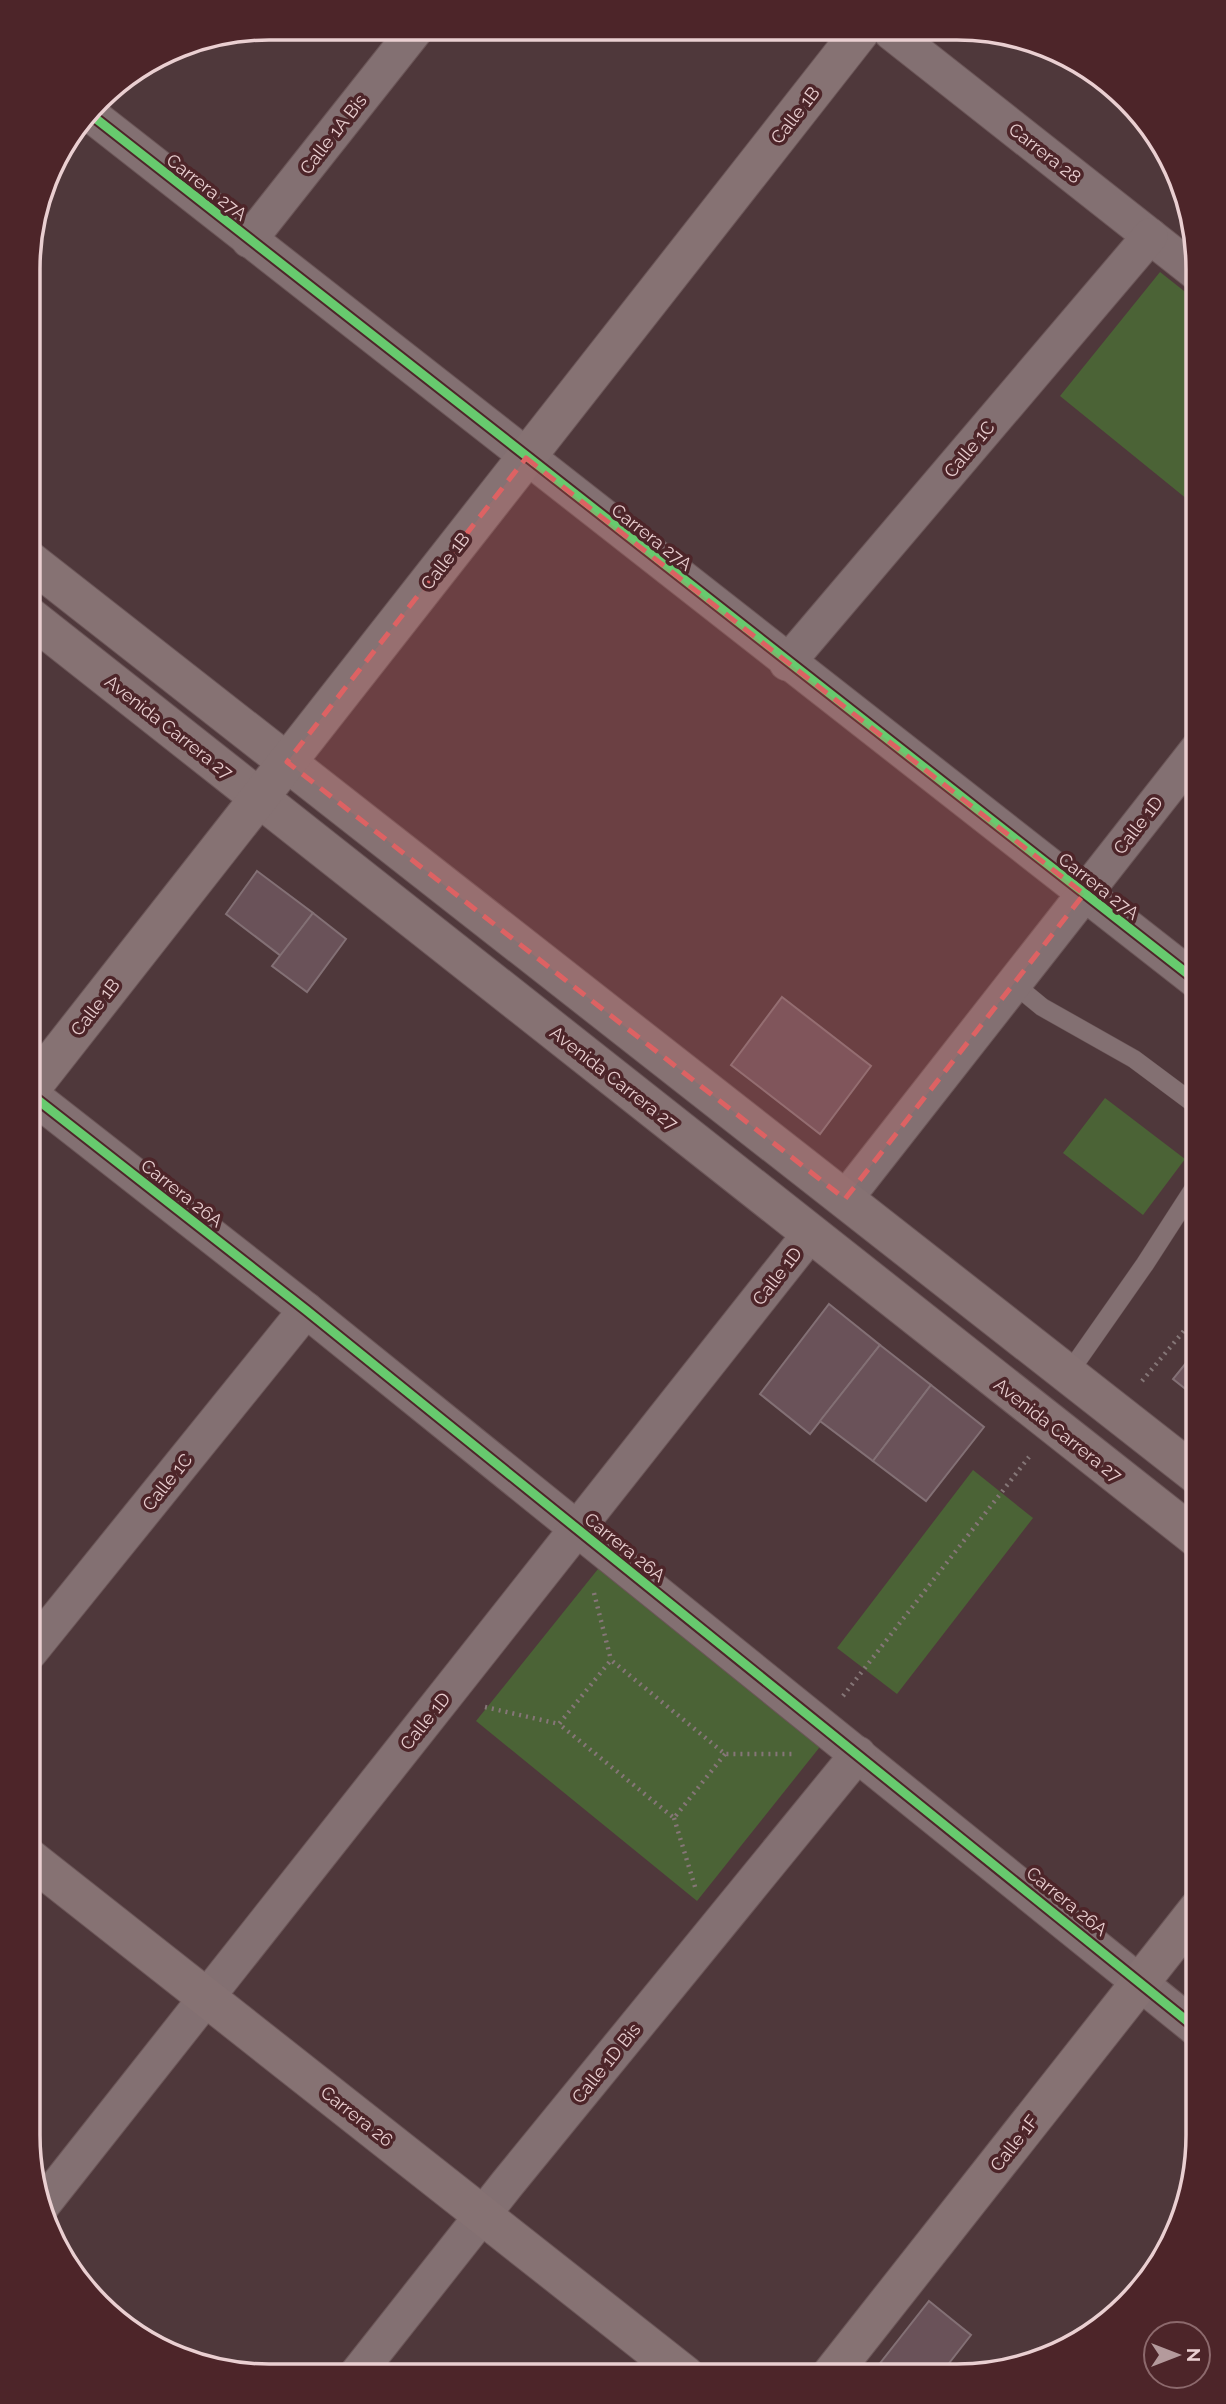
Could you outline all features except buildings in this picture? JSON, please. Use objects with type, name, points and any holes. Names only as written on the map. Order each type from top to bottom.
[{"type":"main road","name":"Calle 1B","points":[[40,1078],[854,40]]},
{"type":"main road","points":[[40,569],[1185,1466]]},
{"type":"main road","name":"Avenida Carrera 27","points":[[40,625],[1185,1529]]},
{"type":"main road","name":"Carrera 26","points":[[40,1866],[671,2364]]},
{"type":"main road","name":"Calle 1F","points":[[839,2364],[1185,1925]]},
{"type":"street","name":"Carrera 28","points":[[901,40],[1186,264]]},
{"type":"street","name":"Calle 1A Bis","points":[[249,240],[407,41]]},
{"type":"street","name":"Carrera 27A","points":[[96,119],[787,663],[1186,972]]},
{"type":"street","name":"Calle 1C","points":[[787,663],[1150,236]]},
{"type":"street","name":"Calle 1D","points":[[845,1199],[1186,765]]},
{"type":"street","name":"Carrera 26A","points":[[40,1101],[306,1310],[1185,2018]]},
{"type":"street","name":"Calle 1D","points":[[49,2197],[810,1234]]},
{"type":"street","name":"Calle 1C","points":[[40,1639],[306,1310]]},
{"type":"street","name":"Calle 1D Bis","points":[[365,2364],[858,1754]]},
{"type":"lane","points":[[1014,984],[1042,1007],[1134,1059],[1186,1097]]},
{"type":"lane","points":[[1068,1374],[1186,1201]]},
{"type":"path","points":[[1116,1412],[1185,1329]]},
{"type":"path","points":[[820,1724],[1054,1426]]},
{"type":"path","points":[[559,1724],[611,1660],[725,1754],[674,1818]]},
{"type":"path","points":[[444,1698],[559,1724],[674,1818],[710,1936]]},
{"type":"highlighted area","points":[[526,458],[1084,894],[845,1199],[287,762]]},
{"type":"green space","points":[[1160,272],[1186,293],[1186,498],[1060,396]]},
{"type":"green space","points":[[1105,1098],[1185,1159],[1143,1215],[1063,1153]]},
{"type":"green space","points":[[973,1470],[1033,1518],[897,1694],[837,1648]]},
{"type":"green space","points":[[602,1564],[823,1743],[697,1901],[476,1721]]},
{"type":"cycle path","points":[[96,119],[1186,972]]},
{"type":"cycle path","points":[[40,1102],[306,1310],[1185,2019]]}]
